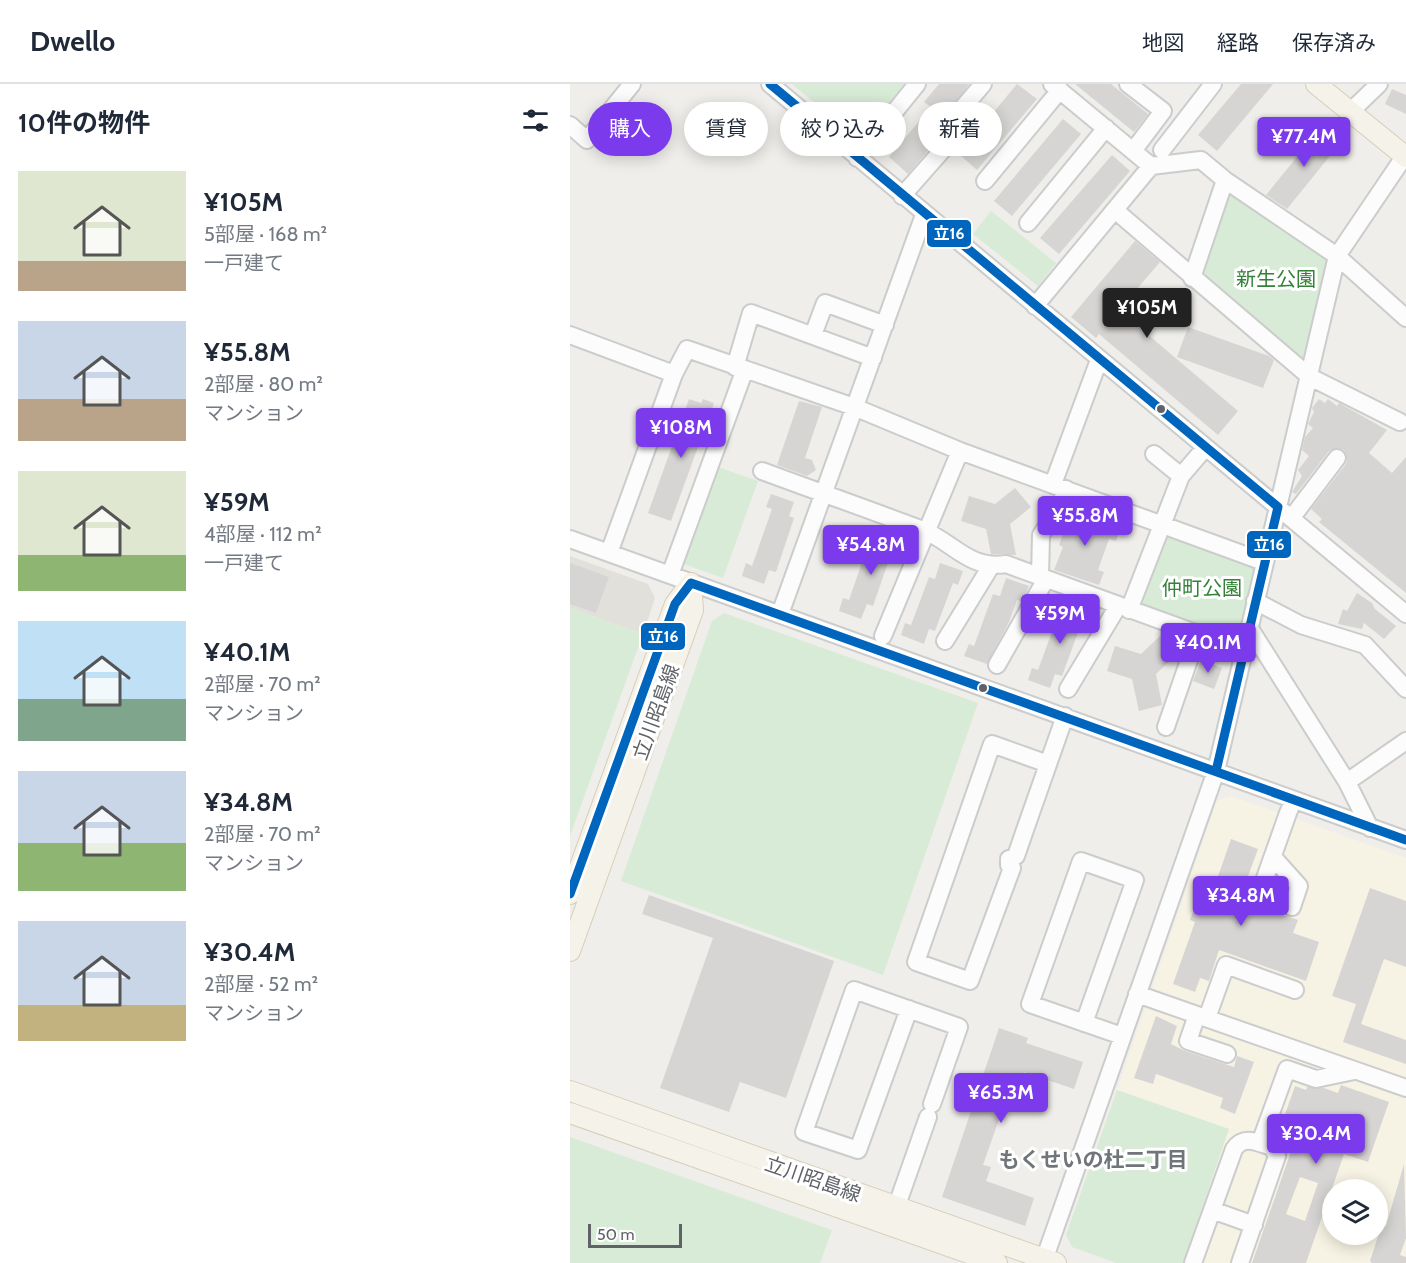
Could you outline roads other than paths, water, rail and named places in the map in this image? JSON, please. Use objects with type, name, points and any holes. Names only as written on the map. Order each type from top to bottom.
[{"type":"main road","points":[[1316,84],[1405,156]]},
{"type":"main road","name":"立川昭島線","points":[[570,894],[675,604],[691,583]]},
{"type":"main road","name":"立川昭島線","points":[[570,951],[693,610],[691,583]]},
{"type":"main road","name":"立川昭島線","points":[[570,1091],[1048,1262]]},
{"type":"main road","name":"立川昭島線","points":[[570,1113],[997,1263]]},
{"type":"street","points":[[570,125],[587,140],[632,84]]},
{"type":"street","points":[[770,84],[1205,448],[1279,503],[1406,614]]},
{"type":"street","points":[[857,158],[917,84]]},
{"type":"street","points":[[902,196],[956,136],[961,110],[983,84]]},
{"type":"street","points":[[1128,84],[1163,111],[1133,151]]},
{"type":"street","points":[[1162,150],[1213,84]]},
{"type":"street","points":[[1350,112],[1379,84]]},
{"type":"street","points":[[985,181],[1056,87],[1151,166]]},
{"type":"street","points":[[1028,223],[1106,128]]},
{"type":"street","points":[[1048,1262],[1122,1036],[1216,771],[1264,562],[1310,377],[1336,256],[1405,156]]},
{"type":"street","points":[[1035,306],[1151,166],[1201,160],[1225,180],[1336,256],[1406,318]]},
{"type":"street","points":[[1192,278],[1225,180]]},
{"type":"street","points":[[1116,211],[1310,377],[1400,422]]},
{"type":"street","points":[[780,614],[924,215]]},
{"type":"street","points":[[813,335],[825,303],[885,325]]},
{"type":"street","points":[[670,575],[740,368],[751,314],[873,358]]},
{"type":"street","points":[[570,335],[674,375]]},
{"type":"street","points":[[609,553],[674,375],[687,349],[854,407],[960,451],[1264,562]]},
{"type":"street","points":[[997,665],[1043,578],[1041,535],[1059,508],[1060,487],[1099,360]]},
{"type":"street","points":[[1068,689],[1123,608],[1162,524],[1181,476],[1205,448]]},
{"type":"street","points":[[883,636],[960,451]]},
{"type":"street","points":[[1154,453],[1181,476]]},
{"type":"street","points":[[1296,512],[1337,458]]},
{"type":"street","points":[[762,471],[927,532],[957,553],[991,566],[1006,564],[1198,634],[1166,727]]},
{"type":"street","points":[[1279,503],[1296,512],[1406,603]]},
{"type":"street","points":[[570,539],[1406,840]]},
{"type":"street","points":[[945,641],[991,566]]},
{"type":"street","points":[[1255,601],[1301,625],[1365,645],[1406,689]]},
{"type":"street","points":[[1249,627],[1347,782],[1370,828]]},
{"type":"street","points":[[1048,764],[992,744],[916,962],[970,981],[1014,862],[1065,716]]},
{"type":"street","points":[[1347,782],[1406,741]]},
{"type":"street","points":[[1273,857],[1293,801]]},
{"type":"street","points":[[1084,1023],[1135,880],[1081,861],[1030,1004],[1084,1023],[1122,1036]]},
{"type":"street","points":[[1227,1054],[1188,1041],[1226,965],[1294,990]]},
{"type":"street","points":[[896,1208],[959,1027],[909,1009],[855,990],[804,1132],[858,1150],[909,1009]]},
{"type":"street","points":[[1137,994],[1406,1088]]},
{"type":"street","points":[[1260,1143],[1287,1069],[1316,1079],[1356,1071]]},
{"type":"street","points":[[1193,1263],[1237,1144],[1247,1140],[1275,1149],[1277,1156],[1240,1263]]},
{"type":"street","points":[[1212,1210],[1254,1225]]},
{"type":"district","name":"もくせいの杜二丁目","points":[[1093,1159]]},
{"type":"park label","name":"新生公園","points":[[1276,279]]},
{"type":"park label","name":"仲町公園","points":[[1202,588]]}]
